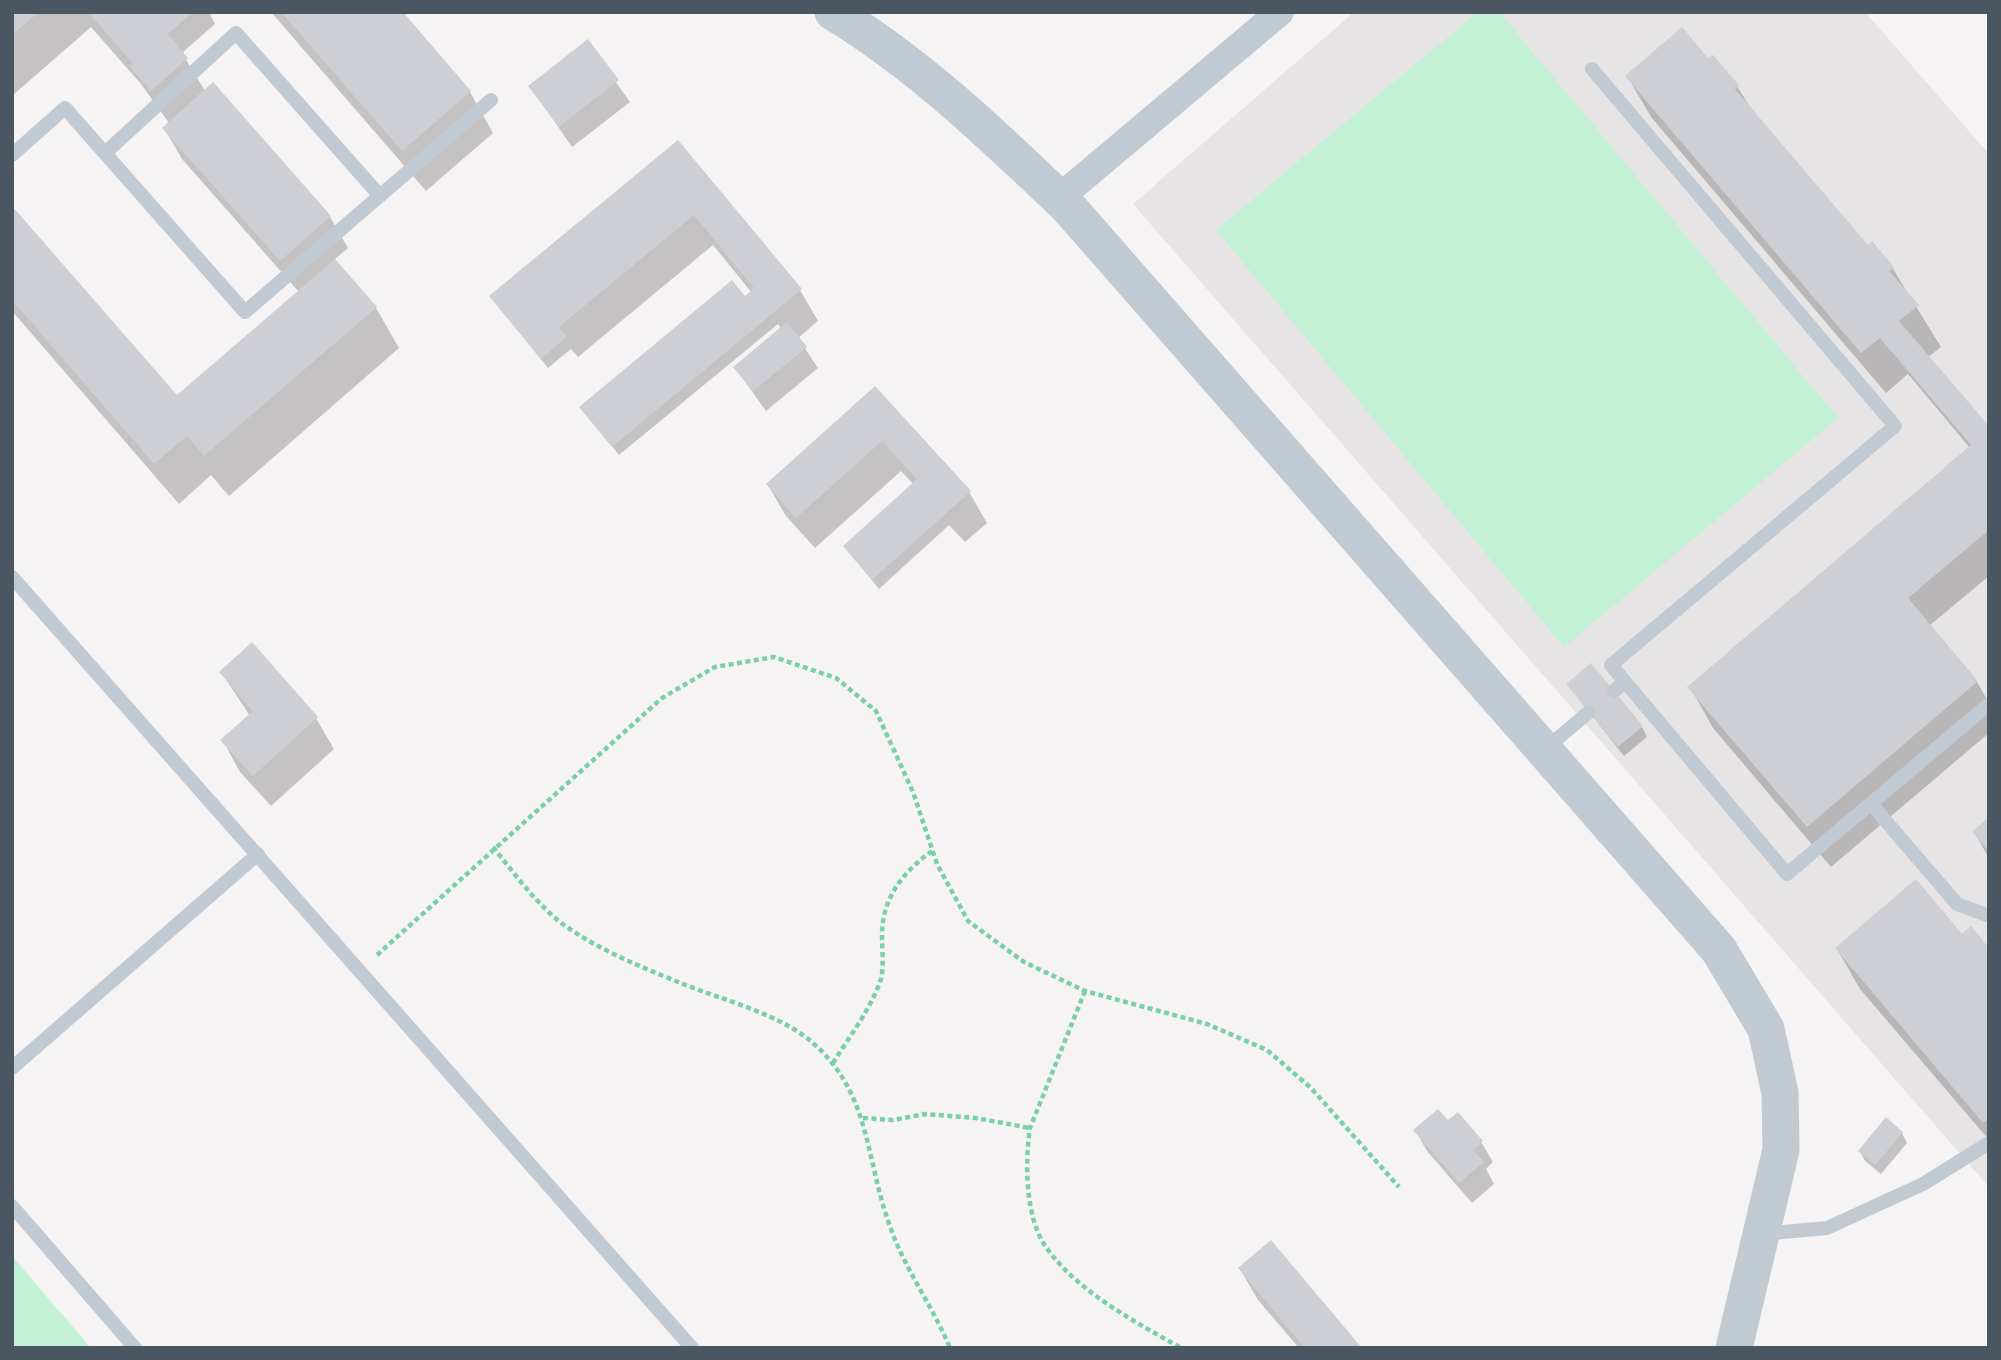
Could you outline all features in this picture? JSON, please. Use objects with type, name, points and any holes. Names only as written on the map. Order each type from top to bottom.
[{"type":"street","points":[[833,12],[884,43],[1059,198],[1719,950],[1766,1029],[1780,1093],[1781,1150],[1734,1348]]},
{"type":"street","points":[[1059,198],[1280,12]]},
{"type":"lane","points":[[105,153],[236,33],[380,196]]},
{"type":"lane","points":[[1592,69],[1895,426],[1611,665],[1619,687],[1787,874],[1989,704]]},
{"type":"lane","points":[[12,155],[65,108],[245,312],[491,100]]},
{"type":"lane","points":[[12,578],[692,1348]]},
{"type":"lane","points":[[1544,750],[1589,712]]},
{"type":"lane","points":[[1872,805],[1957,904],[1989,916]]},
{"type":"lane","points":[[12,1068],[258,854]]},
{"type":"lane","points":[[1762,1234],[1827,1228],[1923,1184],[1989,1143]]},
{"type":"lane","points":[[12,1206],[135,1348]]},
{"type":"path","points":[[360,970],[493,846],[662,698],[715,667],[774,657],[836,678],[876,711],[913,792],[932,851],[968,921],[1024,962],[1085,992],[1207,1024],[1267,1050],[1311,1088],[1399,1187]]},
{"type":"path","points":[[493,846],[527,889],[560,921],[610,952],[683,984],[754,1009],[811,1041],[843,1075],[863,1118],[872,1170],[891,1231],[934,1311],[950,1348]]},
{"type":"path","points":[[832,1064],[867,1009],[881,977],[882,928],[892,889],[913,865],[932,851]]},
{"type":"path","points":[[1085,992],[1030,1128],[1026,1152],[1028,1195],[1043,1243],[1079,1281],[1142,1326],[1181,1348]]},
{"type":"path","points":[[863,1118],[893,1120],[925,1114],[976,1118],[1030,1128]]},
{"type":"shaded area","points":[[1354,12],[1865,12],[1989,154],[1988,1186],[1133,204]]},
{"type":"green space","points":[[1478,12],[1499,12],[1838,418],[1564,647],[1216,230]]},
{"type":"green space","points":[[12,1256],[91,1348],[12,1348]]},
{"type":"building","points":[[12,12],[39,12],[12,35]]},
{"type":"building","points":[[88,12],[193,12],[168,34],[188,58],[151,91],[129,66],[132,62]]},
{"type":"building","points":[[281,12],[403,12],[471,91],[402,151]]},
{"type":"building","points":[[1682,27],[1708,58],[1713,55],[1739,85],[1735,89],[1868,245],[1872,241],[1894,267],[1889,271],[1919,305],[1899,321],[1989,426],[1989,530],[1908,598],[1978,681],[1807,827],[1687,687],[1971,445],[1880,338],[1861,353],[1625,76]]},
{"type":"building","points":[[588,39],[619,80],[559,127],[528,86]]},
{"type":"building","points":[[213,82],[331,216],[280,261],[162,128]]},
{"type":"building","points":[[678,140],[802,289],[612,447],[579,407],[732,280],[745,296],[754,288],[694,215],[559,327],[567,337],[541,359],[489,296]]},
{"type":"building","points":[[12,206],[177,395],[335,259],[377,307],[204,456],[187,436],[154,464],[12,300]]},
{"type":"building","points":[[787,322],[807,347],[753,391],[733,367]]},
{"type":"building","points":[[875,386],[971,491],[872,580],[843,546],[917,479],[882,441],[796,518],[766,484]]},
{"type":"building","points":[[252,642],[318,717],[253,776],[220,740],[253,711],[219,672]]},
{"type":"building","points":[[1591,663],[1643,726],[1618,747],[1566,684]]},
{"type":"building","points":[[1989,817],[1989,852],[1972,832]]},
{"type":"building","points":[[1916,879],[1962,934],[1971,926],[1989,948],[1989,1118],[1983,1123],[1835,948]]},
{"type":"building","points":[[1438,1109],[1448,1120],[1458,1112],[1483,1141],[1473,1150],[1484,1162],[1459,1183],[1413,1130]]},
{"type":"building","points":[[1886,1117],[1903,1132],[1875,1165],[1858,1151]]},
{"type":"building","points":[[1271,1240],[1362,1348],[1305,1348],[1238,1268]]}]
